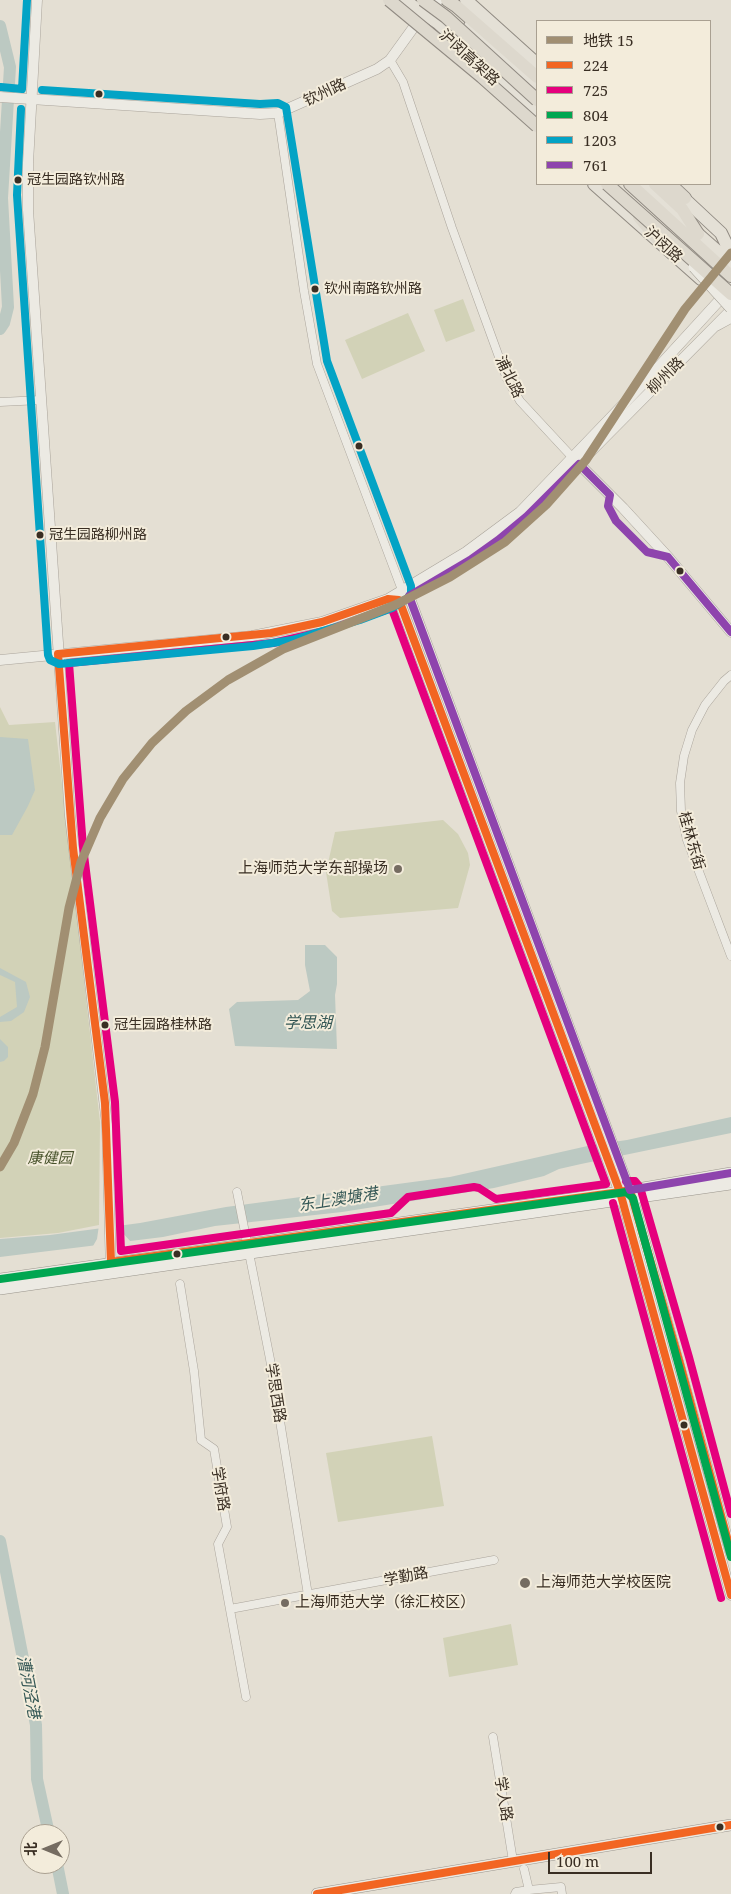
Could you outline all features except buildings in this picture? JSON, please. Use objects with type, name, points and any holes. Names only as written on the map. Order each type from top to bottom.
[{"type":"highway","points":[[389,0],[482,77],[536,125]]},
{"type":"highway","name":"沪闵高架路","points":[[396,0],[434,26],[536,119]]},
{"type":"highway","name":"沪闵高架路","points":[[423,0],[446,17],[536,99]]},
{"type":"highway","points":[[446,0],[484,30],[536,76]]},
{"type":"highway","points":[[460,0],[536,64]]},
{"type":"highway","points":[[602,185],[634,211],[666,243]]},
{"type":"highway","points":[[608,185],[727,301]]},
{"type":"highway","points":[[631,185],[730,283]]},
{"type":"highway","points":[[656,185],[682,209],[698,234]]},
{"type":"highway","points":[[670,185],[686,198]]},
{"type":"highway","points":[[634,211],[667,230]]},
{"type":"main road","points":[[383,0],[416,24],[536,132]]},
{"type":"main road","points":[[404,0],[438,23],[536,111]]},
{"type":"main road","points":[[442,0],[536,88]]},
{"type":"main road","points":[[466,0],[536,64]]},
{"type":"main road","name":"沪闵路","points":[[595,185],[666,243]]},
{"type":"main road","points":[[617,185],[730,283]]},
{"type":"main road","name":"沪闵路","points":[[643,185],[731,263]]},
{"type":"main road","points":[[670,185],[721,233],[731,254]]},
{"type":"main road","points":[[686,198],[731,239]]},
{"type":"main road","points":[[627,1195],[731,1173]]},
{"type":"main road","points":[[0,1279],[111,1268],[627,1195],[731,1184]]},
{"type":"main road","points":[[0,1289],[111,1268]]},
{"type":"main road","points":[[317,1894],[731,1825]]},
{"type":"street","points":[[37,0],[27,99],[27,194],[72,848],[106,1103],[111,1268]]},
{"type":"street","name":"钦州路","points":[[0,97],[260,114],[278,113],[294,108],[377,69],[390,60],[416,24],[438,0]]},
{"type":"street","name":"浦北路","points":[[390,60],[403,82],[452,228],[507,379],[524,405],[668,557],[731,632]]},
{"type":"street","points":[[278,113],[317,364],[627,1195],[731,1552]]},
{"type":"street","name":"柳州路","points":[[576,460],[714,328],[727,301],[730,283]]},
{"type":"street","name":"柳州路","points":[[0,660],[271,633],[322,622],[403,595],[470,560],[527,516],[640,386],[704,317],[727,301]]},
{"type":"street","points":[[714,328],[731,319]]},
{"type":"street","points":[[0,402],[41,400]]},
{"type":"street","name":"桂林东街","points":[[731,675],[705,705],[692,730],[684,756],[680,783],[681,811],[687,840],[731,956]]},
{"type":"street","points":[[627,1195],[731,1595]]},
{"type":"street","name":"学思西路","points":[[237,1196],[270,1359],[308,1595]]},
{"type":"street","name":"学府路","points":[[180,1284],[194,1371],[201,1440],[214,1449],[226,1527],[218,1544],[246,1697]]},
{"type":"street","name":"学勤路","points":[[230,1609],[494,1560]]},
{"type":"street","name":"学人路","points":[[493,1737],[513,1861]]},
{"type":"street","points":[[524,1869],[528,1890]]},
{"type":"street","points":[[515,1894],[516,1892],[528,1890],[561,1887],[562,1894]]},
{"type":"green space","points":[[463,299],[475,331],[446,342],[434,310]]},
{"type":"green space","points":[[408,313],[425,351],[362,379],[345,340]]},
{"type":"green space","name":"康健园","points":[[0,707],[9,725],[55,722],[100,1122],[99,1225],[58,1233],[0,1238]]},
{"type":"green space","name":"上海师范大学东部操场","points":[[443,820],[458,834],[468,853],[470,865],[458,908],[340,918],[332,911],[326,872],[335,832]]},
{"type":"green space","points":[[432,1436],[444,1506],[338,1522],[326,1453]]},
{"type":"green space","points":[[511,1624],[518,1665],[449,1677],[443,1638]]},
{"type":"water","points":[[0,737],[28,739],[35,790],[12,835],[0,835]]},
{"type":"water","name":"学思湖","points":[[305,945],[325,945],[337,957],[335,995],[337,1049],[235,1046],[229,1009],[237,1002],[298,1000],[310,991],[305,965]]},
{"type":"water","points":[[0,968],[26,982],[30,997],[24,1012],[11,1021],[0,1022],[0,1017],[17,1007],[15,982],[0,975]]},
{"type":"water","points":[[0,1039],[8,1047],[8,1057],[0,1062]]},
{"type":"water","name":"东上澳塘港","points":[[731,1117],[731,1133],[559,1169],[544,1176],[494,1188],[342,1212],[215,1226],[163,1237],[0,1257],[0,1239],[50,1235],[140,1223],[226,1207],[450,1177],[592,1145],[627,1140]]},
{"type":"pier","points":[[121,1222],[121,1231],[132,1243],[87,1249],[93,1246],[97,1239],[99,1225]]},
{"type":"waterway","name":"漕河泾港","points":[[0,26],[10,67],[2,198],[8,307],[4,323],[0,329]]},
{"type":"waterway","name":"漕河泾港","points":[[0,1541],[36,1725],[37,1779],[47,1824]]},
{"type":"waterway","name":"漕河泾港","points":[[59,1874],[63,1894]]},
{"type":"metro line","name":"15","points":[[0,1167],[14,1143],[33,1094],[45,1047],[69,908],[81,862],[100,818],[123,779],[152,743],[186,711],[228,680],[283,649],[395,605],[450,577],[505,542],[546,505],[586,460],[685,309],[731,253]]},
{"type":"transit line","name":"1203","points":[[1,87],[22,89],[27,0]]},
{"type":"transit line","name":"1203","points":[[21,109],[17,195],[48,655],[50,660],[59,664],[253,646],[292,640],[360,620],[392,608],[408,598],[411,593],[411,586],[327,361],[286,107],[278,103],[260,104],[42,90]]},
{"type":"transit line","name":"761","points":[[731,632],[668,557],[647,552],[616,521],[608,506],[610,495],[579,464],[527,516],[498,540],[470,560],[409,596],[630,1190],[731,1173]]},
{"type":"transit line","name":"224","points":[[388,599],[399,600],[620,1192],[111,1262],[105,1103],[73,848],[58,654],[271,633],[322,622],[388,599]]},
{"type":"transit line","name":"725","points":[[389,609],[392,609],[606,1184],[496,1199],[479,1188],[474,1187],[408,1197],[391,1213],[121,1251],[115,1102],[83,847],[69,663],[273,643],[325,631],[389,609]]},
{"type":"transit line","name":"725","points":[[626,1181],[635,1181],[640,1187],[689,1357],[731,1514]]},
{"type":"transit line","name":"224","points":[[620,1192],[630,1190],[679,1360],[731,1552]]},
{"type":"transit line","name":"224","points":[[620,1192],[731,1595]]},
{"type":"transit line","name":"804","points":[[0,1279],[626,1192],[633,1198],[731,1557]]},
{"type":"transit line","name":"725","points":[[613,1203],[721,1598]]},
{"type":"transit line","name":"224","points":[[317,1894],[731,1825]]},
{"type":"place","name":"冠生园路钦州路","points":[[18,180]]},
{"type":"place","name":"钦州南路钦州路","points":[[315,289]]},
{"type":"place","name":"冠生园路柳州路","points":[[40,535]]},
{"type":"place","name":"上海师范大学东部操场","points":[[398,869]]},
{"type":"place","name":"冠生园路桂林路","points":[[105,1025]]},
{"type":"place","name":"上海师范大学校医院","points":[[525,1583]]},
{"type":"place","name":"上海师范大学（徐汇校区）","points":[[285,1603]]}]
